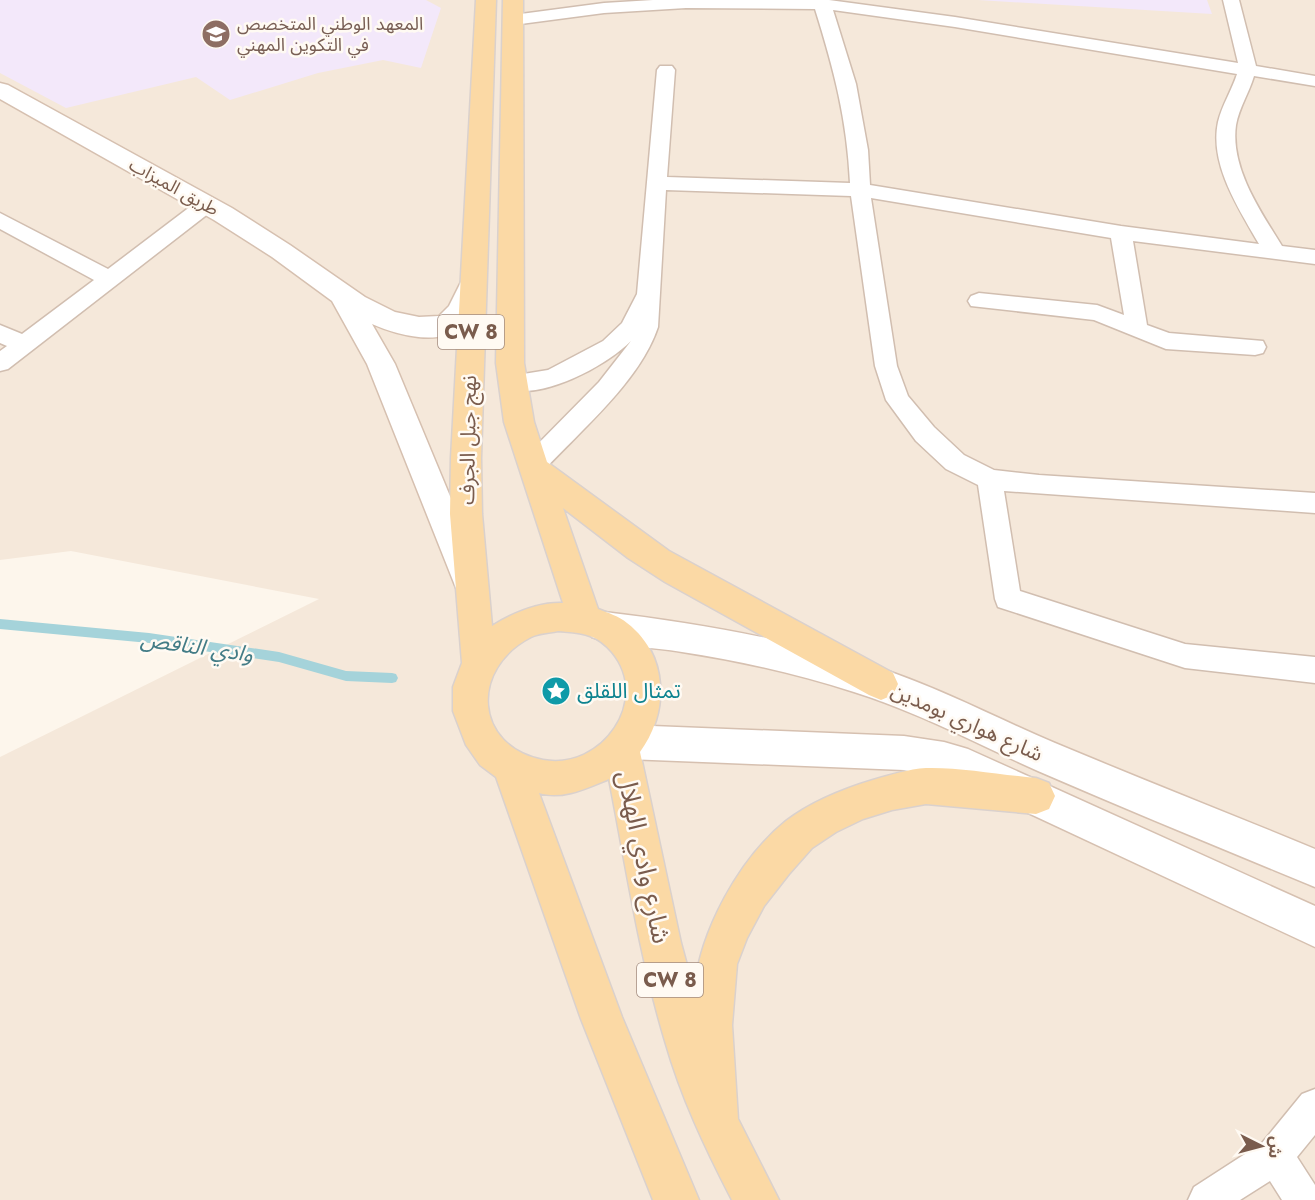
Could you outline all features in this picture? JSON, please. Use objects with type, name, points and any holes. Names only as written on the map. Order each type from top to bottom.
[{"type":"main road","name":"نهج جبل الجرف","points":[[479,665],[466,514],[472,284],[486,0]]},
{"type":"main road","name":"نهج جبل الجرف","points":[[513,10],[510,333],[513,383],[519,422],[534,466],[595,623]]},
{"type":"main road","points":[[534,466],[641,550],[676,572],[827,652],[881,684]]},
{"type":"main road","points":[[558,617],[595,623],[616,634],[630,648],[640,665],[645,684],[644,704],[638,724],[624,746],[591,769],[569,776],[546,777],[511,767],[487,749],[476,732],[470,712],[470,692],[479,665],[500,639],[517,627],[537,620],[558,617]]},
{"type":"main road","name":"شارع وادي الهلال","points":[[624,746],[661,943],[686,1041],[716,1123],[756,1200]]},
{"type":"main road","points":[[511,767],[602,1019],[676,1200]]},
{"type":"main road","points":[[716,1123],[711,1025],[717,964],[731,928],[750,892],[791,843],[823,819],[856,803],[892,792],[926,786],[1036,796]]},
{"type":"street","points":[[1232,0],[1248,69],[1227,115],[1226,144],[1235,180],[1275,253]]},
{"type":"street","points":[[822,2],[847,84],[858,150],[860,190],[886,366],[898,400],[925,434],[955,462],[990,479],[1039,485],[1315,503]]},
{"type":"street","points":[[513,10],[686,3],[822,2],[1315,81]]},
{"type":"street","points":[[534,466],[607,388],[634,355],[647,327],[666,70]]},
{"type":"street","name":"طريق الميزاب","points":[[0,90],[206,205],[298,262],[370,313],[387,321],[420,327],[448,324],[456,318],[472,284]]},
{"type":"street","points":[[656,183],[860,190],[1121,232],[1315,257]]},
{"type":"street","points":[[0,363],[206,205]]},
{"type":"street","points":[[0,220],[110,279]]},
{"type":"street","points":[[1121,232],[1137,329]]},
{"type":"street","name":"طريق الميزاب","points":[[342,294],[381,364],[474,592]]},
{"type":"street","points":[[513,383],[555,377],[610,347],[630,328],[648,294]]},
{"type":"street","points":[[979,302],[1097,313],[1166,341],[1255,347]]},
{"type":"street","points":[[0,333],[24,345]]},
{"type":"street","points":[[990,479],[1008,599],[1185,656],[1315,670]]},
{"type":"street","name":"شارع هواري بومدين","points":[[595,623],[721,644],[826,668],[881,684],[1039,753],[1315,868]]},
{"type":"street","name":"شارع هواري بومدين","points":[[624,746],[904,753],[944,759],[968,766],[1036,796],[1315,927]]},
{"type":"street","points":[[1207,1200],[1275,1156],[1315,1107]]},
{"type":"street","points":[[1275,1156],[1303,1200]]},
{"type":"shaded area","points":[[0,0],[1315,0],[1315,1200],[0,1200],[0,757],[319,599],[71,551],[0,560]]},
{"type":"shaded area","name":"المعهد الوطني المتخصص في التكوين المهني","points":[[0,0],[426,0],[441,8],[421,68],[383,60],[318,73],[230,100],[196,77],[66,108],[0,73]]},
{"type":"shaded area","points":[[978,0],[1207,0],[1212,14]]},
{"type":"waterway","name":"وادي الناقص","points":[[0,624],[149,638],[279,657],[346,676],[392,678]]},
{"type":"place","name":"المعهد الوطني المتخصص في التكوين المهني","points":[[216,34]]},
{"type":"place","name":"تمثال اللقلق","points":[[556,691]]}]
